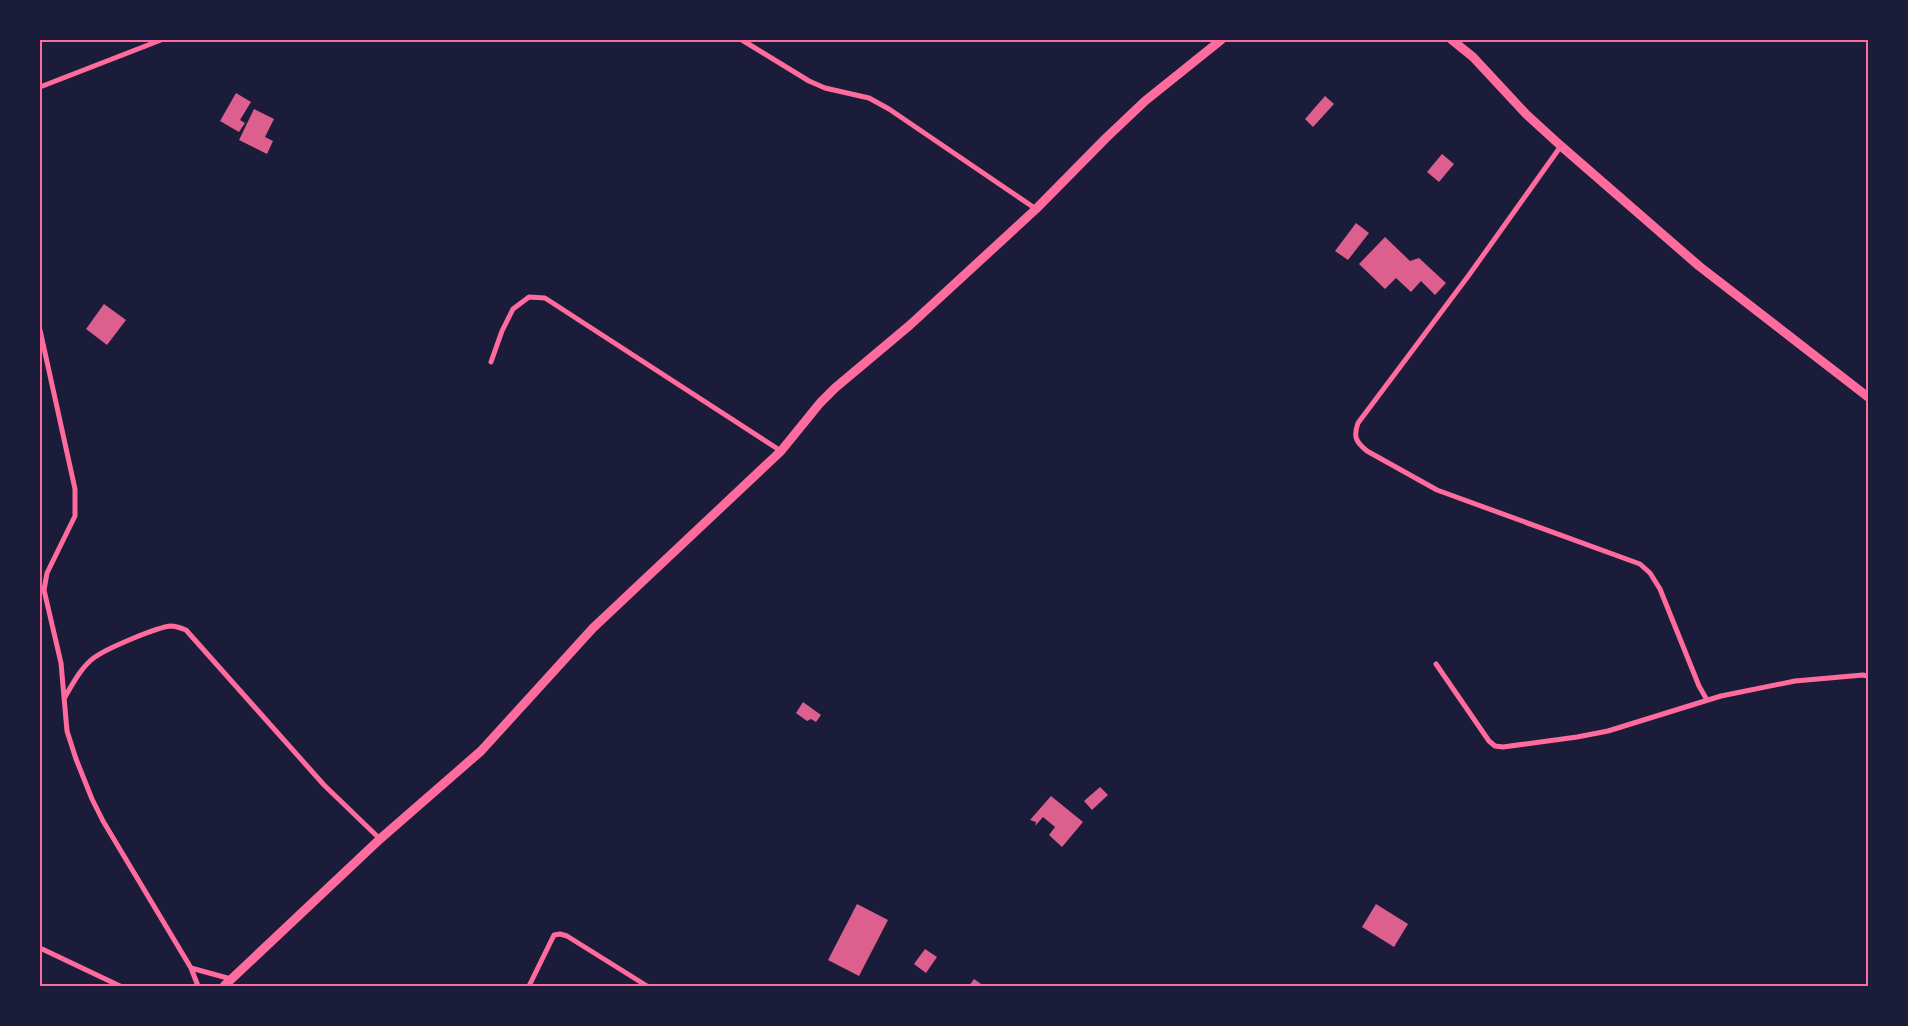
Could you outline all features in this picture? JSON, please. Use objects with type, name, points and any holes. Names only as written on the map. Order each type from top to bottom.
[{"type":"street","points":[[40,87],[162,40]]},
{"type":"street","points":[[742,40],[809,81],[825,88],[868,98],[889,109],[1036,209]]},
{"type":"street","points":[[224,986],[380,839],[480,751],[593,628],[781,451],[820,403],[835,388],[910,325],[1036,209],[1139,107],[1221,40]]},
{"type":"street","points":[[1452,40],[1473,57],[1526,114],[1699,266],[1868,397]]},
{"type":"street","points":[[1561,146],[1469,275],[1358,423],[1355,433],[1357,443],[1367,451],[1437,490],[1640,564],[1650,573],[1660,590],[1699,686],[1707,700]]},
{"type":"street","points":[[491,362],[502,331],[513,309],[529,297],[545,298],[781,451]]},
{"type":"street","points":[[40,330],[75,489],[75,516],[46,573],[44,590],[61,663],[67,731],[92,799],[191,968],[198,986]]},
{"type":"street","points":[[64,697],[80,672],[102,653],[159,628],[173,626],[186,630],[324,785],[380,839]]},
{"type":"street","points":[[1436,664],[1489,741],[1495,746],[1568,738],[1608,731],[1707,700],[1795,681],[1868,676]]},
{"type":"street","points":[[529,986],[548,945],[554,935],[560,934],[567,936],[647,986]]},
{"type":"street","points":[[40,948],[120,986]]},
{"type":"street","points":[[191,968],[231,979]]},
{"type":"building","points":[[236,93],[251,102],[240,120],[245,123],[239,132],[220,121]]},
{"type":"building","points":[[1325,96],[1334,104],[1313,127],[1305,119]]},
{"type":"building","points":[[254,109],[274,119],[265,137],[273,141],[267,154],[239,140]]},
{"type":"building","points":[[1442,154],[1454,164],[1439,182],[1427,172]]},
{"type":"building","points":[[1356,223],[1369,233],[1348,260],[1335,251]]},
{"type":"building","points":[[1385,237],[1410,261],[1419,258],[1446,283],[1435,295],[1421,281],[1411,292],[1396,278],[1385,289],[1359,264]]},
{"type":"building","points":[[104,304],[126,320],[107,345],[86,329]]},
{"type":"building","points":[[803,702],[821,715],[816,722],[811,719],[807,721],[796,713]]},
{"type":"building","points":[[1100,787],[1108,795],[1092,810],[1084,801]]},
{"type":"building","points":[[1051,796],[1083,822],[1062,847],[1049,835],[1055,827],[1043,817],[1035,826],[1036,822],[1030,820]]},
{"type":"building","points":[[857,904],[888,920],[859,976],[828,960]]},
{"type":"building","points":[[1376,904],[1408,924],[1394,947],[1362,927]]},
{"type":"building","points":[[925,949],[937,957],[926,973],[914,964]]},
{"type":"building","points":[[974,979],[981,984],[980,986],[969,986]]}]
